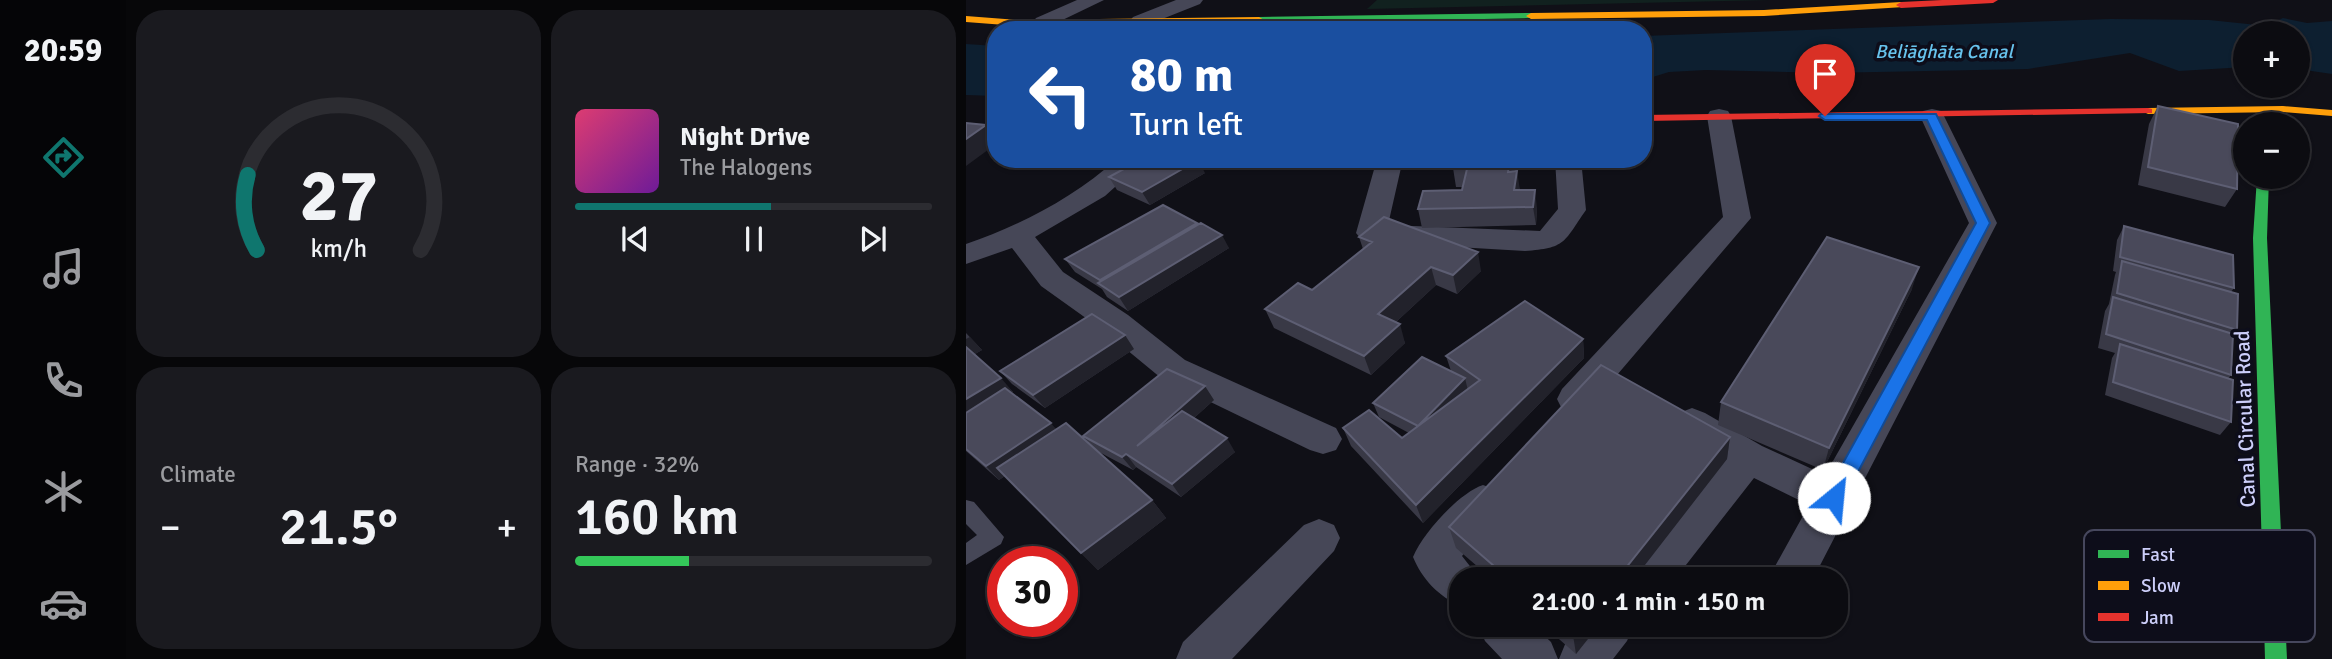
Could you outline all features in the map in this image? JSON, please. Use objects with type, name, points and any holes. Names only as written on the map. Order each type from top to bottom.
[{"type":"main road","points":[[1140,21],[1764,13],[1993,0]]},
{"type":"main road","points":[[966,19],[1017,21]]},
{"type":"main road","points":[[2275,112],[2283,109],[2332,113]]},
{"type":"main road","points":[[1652,118],[2233,117]]},
{"type":"main road","points":[[966,133],[987,134]]},
{"type":"main road","name":"Canal Circular Road","points":[[2263,189],[2260,252],[2271,530]]},
{"type":"street","points":[[1045,21],[1094,0]]},
{"type":"street","points":[[1140,21],[1193,0]]},
{"type":"street","points":[[1550,428],[1737,218],[1719,116]]},
{"type":"street","points":[[1797,567],[1983,223],[1931,116]]},
{"type":"street","points":[[966,254],[1018,236],[1107,184],[1124,168]]},
{"type":"street","points":[[1388,168],[1371,233],[1525,242],[1549,240],[1572,210],[1569,168]]},
{"type":"street","points":[[1018,236],[1052,279],[1116,323],[1173,369],[1323,439]]},
{"type":"street","points":[[1603,368],[1634,388]]},
{"type":"street","points":[[1665,407],[1748,457],[1834,498]]},
{"type":"street","points":[[1658,567],[1748,457]]},
{"type":"street","points":[[1449,573],[1434,557],[1505,477]]},
{"type":"street","points":[[1200,659],[1318,538]]},
{"type":"street","points":[[1513,637],[1534,659]]},
{"type":"street","points":[[1583,659],[1601,637]]},
{"type":"lane","points":[[966,509],[993,537],[966,555]]},
{"type":"shaded area","points":[[1377,0],[1770,0],[1367,9]]},
{"type":"water","name":"Beliāghāta Canal","points":[[2111,19],[2233,22],[2233,68],[2179,71],[2130,53],[2028,69],[1826,73],[1706,70],[1669,72],[1652,77],[1652,36]]},
{"type":"water","points":[[2332,21],[2332,74],[2310,71],[2310,23]]},
{"type":"water","points":[[966,44],[987,45],[987,96],[966,95]]},
{"type":"building","points":[[2158,106],[2233,123],[2233,188],[2148,167]]},
{"type":"building","points":[[966,123],[986,125],[966,139]]},
{"type":"building","points":[[1126,168],[1184,168],[1142,192],[1109,177]]},
{"type":"building","points":[[1509,168],[1508,172],[1517,171],[1514,190],[1535,190],[1533,207],[1418,209],[1423,191],[1462,190],[1467,169],[1452,169]]},
{"type":"building","points":[[1163,205],[1197,223],[1100,280],[1065,259]]},
{"type":"building","points":[[1384,217],[1478,252],[1453,275],[1431,267],[1378,314],[1400,324],[1364,356],[1265,309],[1298,283],[1312,290],[1372,242],[1359,237]]},
{"type":"building","points":[[1201,223],[1222,235],[1119,297],[1098,283]]},
{"type":"building","points":[[2124,226],[2233,255],[2234,288],[2120,257]]},
{"type":"building","points":[[1827,237],[1919,267],[1829,448],[1721,402]]},
{"type":"building","points":[[2122,261],[2238,294],[2237,330],[2117,293]]},
{"type":"building","points":[[2113,297],[2233,334],[2231,375],[2106,334]]},
{"type":"building","points":[[1525,301],[1583,339],[1416,505],[1343,428],[1369,410],[1402,438],[1480,380],[1446,356]]},
{"type":"building","points":[[1092,314],[1125,335],[1033,395],[1000,371]]},
{"type":"building","points":[[2120,344],[2233,380],[2231,422],[2113,382]]},
{"type":"building","points":[[966,347],[1001,378],[966,399]]},
{"type":"building","points":[[1422,357],[1465,378],[1418,426],[1373,403]]},
{"type":"building","points":[[1601,365],[1730,437],[1627,567],[1495,567],[1449,527]]},
{"type":"building","points":[[1167,369],[1205,386],[1137,446],[1182,411],[1227,438],[1172,484],[1126,454],[1122,457],[1083,436]]},
{"type":"building","points":[[1005,388],[1051,423],[986,466],[966,449],[966,413]]},
{"type":"building","points":[[1066,423],[1152,500],[1081,553],[1078,546],[1074,546],[997,468]]},
{"type":"traffic: fast","points":[[1259,20],[1531,16]]},
{"type":"traffic: fast","points":[[2262,189],[2260,238],[2271,530]]},
{"type":"traffic: fast","points":[[2275,642],[2276,659]]},
{"type":"traffic: slow","points":[[1531,16],[1764,13],[1901,5]]},
{"type":"traffic: slow","points":[[966,19],[992,21]]},
{"type":"traffic: slow","points":[[1179,21],[1259,20]]},
{"type":"traffic: slow","points":[[2148,111],[2283,109],[2332,113]]},
{"type":"traffic: jam","points":[[1901,5],[1993,0]]},
{"type":"traffic: jam","points":[[1652,118],[2148,111]]},
{"type":"traffic: jam","points":[[966,133],[987,134]]},
{"type":"route","points":[[1825,116],[1931,116],[1983,223],[1834,498]]}]
